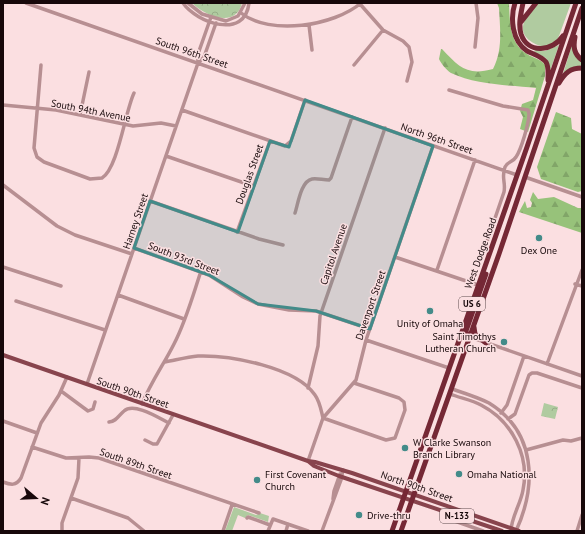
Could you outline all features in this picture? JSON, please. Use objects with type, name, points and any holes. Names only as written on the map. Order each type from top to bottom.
[{"type":"highway","points":[[510,3],[515,36],[521,46],[543,59],[547,65],[548,73],[545,94]]},
{"type":"highway","points":[[513,22],[515,3]]},
{"type":"highway","points":[[523,3],[520,14],[520,28],[522,36],[529,45],[543,49],[556,44],[568,27]]},
{"type":"highway","points":[[520,28],[523,18],[536,3]]},
{"type":"highway","name":"West Dodge Road","points":[[392,531],[518,175],[576,3]]},
{"type":"highway","points":[[581,10],[574,45],[576,54],[582,60]]},
{"type":"highway","name":"West Dodge Road","points":[[401,531],[470,337],[581,10]]},
{"type":"highway","points":[[552,97],[565,74],[572,69],[582,68]]},
{"type":"highway","points":[[470,337],[467,335],[466,331],[483,285],[488,259]]},
{"type":"highway","points":[[476,319],[475,334],[486,343]]},
{"type":"main road","name":"South 90th Street","points":[[3,355],[257,444]]},
{"type":"main road","name":"North 90th Street","points":[[257,444],[308,462],[314,466],[341,476],[502,531]]},
{"type":"main road","name":"North 90th Street","points":[[308,462],[315,462],[343,470],[515,530]]},
{"type":"street","name":"South 96th Street","points":[[26,3],[352,117]]},
{"type":"street","points":[[183,3],[193,13],[217,22],[229,21],[243,15],[249,3]]},
{"type":"street","points":[[188,3],[210,19]]},
{"type":"street","points":[[243,15],[245,3]]},
{"type":"street","points":[[475,47],[478,18],[476,3]]},
{"type":"street","points":[[243,15],[259,23],[309,25],[336,18],[360,4],[383,30],[403,41],[411,51],[412,62],[407,81]]},
{"type":"street","points":[[198,63],[198,54],[210,19]]},
{"type":"street","points":[[198,63],[204,56],[217,22]]},
{"type":"street","points":[[309,25],[312,50]]},
{"type":"street","points":[[354,65],[383,30]]},
{"type":"street","name":"Harney Street","points":[[86,384],[198,63]]},
{"type":"street","points":[[41,65],[34,148],[37,157],[44,162],[92,179],[99,179],[107,175],[110,170],[134,93]]},
{"type":"street","points":[[80,115],[90,72]]},
{"type":"street","points":[[450,90],[503,106],[528,110],[529,120],[517,154],[507,163],[504,170],[502,179],[505,186],[504,192],[481,259]]},
{"type":"street","name":"Douglas Street","points":[[237,232],[270,141],[283,146],[290,143],[305,100]]},
{"type":"street","name":"South 94th Avenue","points":[[3,105],[37,108],[80,115],[124,125],[138,126],[161,123],[176,126]]},
{"type":"street","points":[[182,110],[270,141]]},
{"type":"street","points":[[295,213],[304,185],[308,181],[312,179],[329,180],[331,178],[352,117]]},
{"type":"street","name":"North 96th Street","points":[[352,117],[518,175]]},
{"type":"street","name":"Capitol Avenue","points":[[308,388],[318,346],[321,312],[385,128]]},
{"type":"street","name":"Davenport Street","points":[[308,462],[324,418],[354,383],[360,369],[366,340],[433,146]]},
{"type":"street","points":[[166,156],[253,186]]},
{"type":"street","points":[[437,270],[475,160]]},
{"type":"street","points":[[525,177],[582,197]]},
{"type":"street","points":[[3,185],[57,226],[75,235],[132,254]]},
{"type":"street","points":[[150,201],[237,232],[283,245]]},
{"type":"street","name":"South 93rd Street","points":[[134,248],[201,271],[218,279],[251,302],[269,307],[321,312],[370,329]]},
{"type":"street","points":[[395,256],[478,285]]},
{"type":"street","points":[[3,267],[61,286]]},
{"type":"street","points":[[547,364],[575,284],[582,270]]},
{"type":"street","points":[[142,404],[152,382],[165,362],[184,319],[201,271]]},
{"type":"street","points":[[575,284],[582,286]]},
{"type":"street","points":[[118,295],[184,319]]},
{"type":"street","points":[[16,301],[105,330]]},
{"type":"street","points":[[470,337],[582,376]]},
{"type":"street","points":[[366,340],[449,368]]},
{"type":"street","points":[[165,362],[197,356],[219,357],[249,362],[285,374],[308,388],[317,398],[324,418],[384,440],[391,440],[396,436],[406,405],[399,398],[354,383]]},
{"type":"street","points":[[497,416],[507,405],[524,356]]},
{"type":"street","points":[[508,420],[515,414],[529,375],[532,372],[582,388]]},
{"type":"street","points":[[3,482],[15,484],[22,475],[44,416],[60,392],[67,377]]},
{"type":"street","points":[[451,391],[484,401],[501,413],[519,434],[526,450],[530,469],[529,489],[515,530]]},
{"type":"street","points":[[451,391],[481,405],[497,416],[508,428],[516,441],[524,469],[523,492],[515,530]]},
{"type":"street","points":[[60,392],[89,411],[93,409],[95,402]]},
{"type":"street","points":[[481,405],[484,401]]},
{"type":"street","points":[[109,422],[116,420],[125,410],[131,408],[153,415],[169,423]]},
{"type":"street","points":[[145,440],[153,444],[157,444],[173,414]]},
{"type":"street","points":[[3,421],[37,433]]},
{"type":"street","points":[[526,450],[562,440],[571,441],[582,438]]},
{"type":"street","name":"South 89th Street","points":[[32,447],[63,458],[99,458],[232,505],[259,513]]},
{"type":"street","points":[[62,531],[61,525],[79,474],[79,458]]},
{"type":"street","points":[[322,531],[343,470]]},
{"type":"street","points":[[71,498],[128,518],[144,531]]},
{"type":"street","points":[[223,531],[232,505]]},
{"type":"street","points":[[449,513],[449,517],[452,520],[483,531]]},
{"type":"street","points":[[577,531],[582,515]]},
{"type":"street","points":[[247,518],[248,517],[270,525]]},
{"type":"street","points":[[268,531],[273,519],[308,531]]},
{"type":"street","points":[[286,531],[288,524]]},
{"type":"highlighted area","points":[[305,100],[433,146],[370,329],[316,311],[258,304],[209,275],[134,248],[150,201],[238,232],[270,141],[289,147]]},
{"type":"green space","points":[[192,3],[242,3],[239,11],[233,16],[220,18],[204,12]]},
{"type":"green space","points":[[497,3],[509,3],[512,31],[517,44],[527,54],[545,65],[545,76],[528,132],[520,129],[523,117],[520,111],[522,104],[533,100],[536,88],[493,84],[471,80],[449,72],[439,59],[442,49],[453,61],[464,68],[476,71],[493,69],[500,47],[499,8]]},
{"type":"green space","points":[[539,3],[571,3],[557,40],[546,47],[532,42],[523,31],[526,18]]},
{"type":"green space","points":[[559,45],[550,71],[546,58],[534,52],[535,50],[545,51]]},
{"type":"green space","points":[[572,45],[582,62],[582,65],[563,74]]},
{"type":"green space","points":[[556,112],[571,118],[572,129],[582,134],[582,191],[578,192],[541,179],[537,167]]},
{"type":"green space","points":[[533,192],[538,199],[554,197],[578,208],[582,208],[582,233],[519,212],[525,201],[527,208],[531,207],[532,203],[530,200]]},
{"type":"green space","points":[[544,403],[558,407],[555,419],[541,416]]},
{"type":"green space","points":[[234,507],[256,515],[260,513],[269,516],[268,522],[248,515],[245,518],[238,515],[232,531],[225,531]]},
{"type":"place","name":"Dex One","points":[[539,238]]},
{"type":"place","name":"Unity of Omaha","points":[[430,311]]},
{"type":"place","name":"Saint Timothys Lutheran Church","points":[[504,342]]},
{"type":"place","name":"W Clarke Swanson Branch Library","points":[[405,448]]},
{"type":"place","name":"Omaha National","points":[[459,474]]},
{"type":"place","name":"First Covenant Church","points":[[257,480]]},
{"type":"place","name":"Drive-thru","points":[[359,515]]}]
